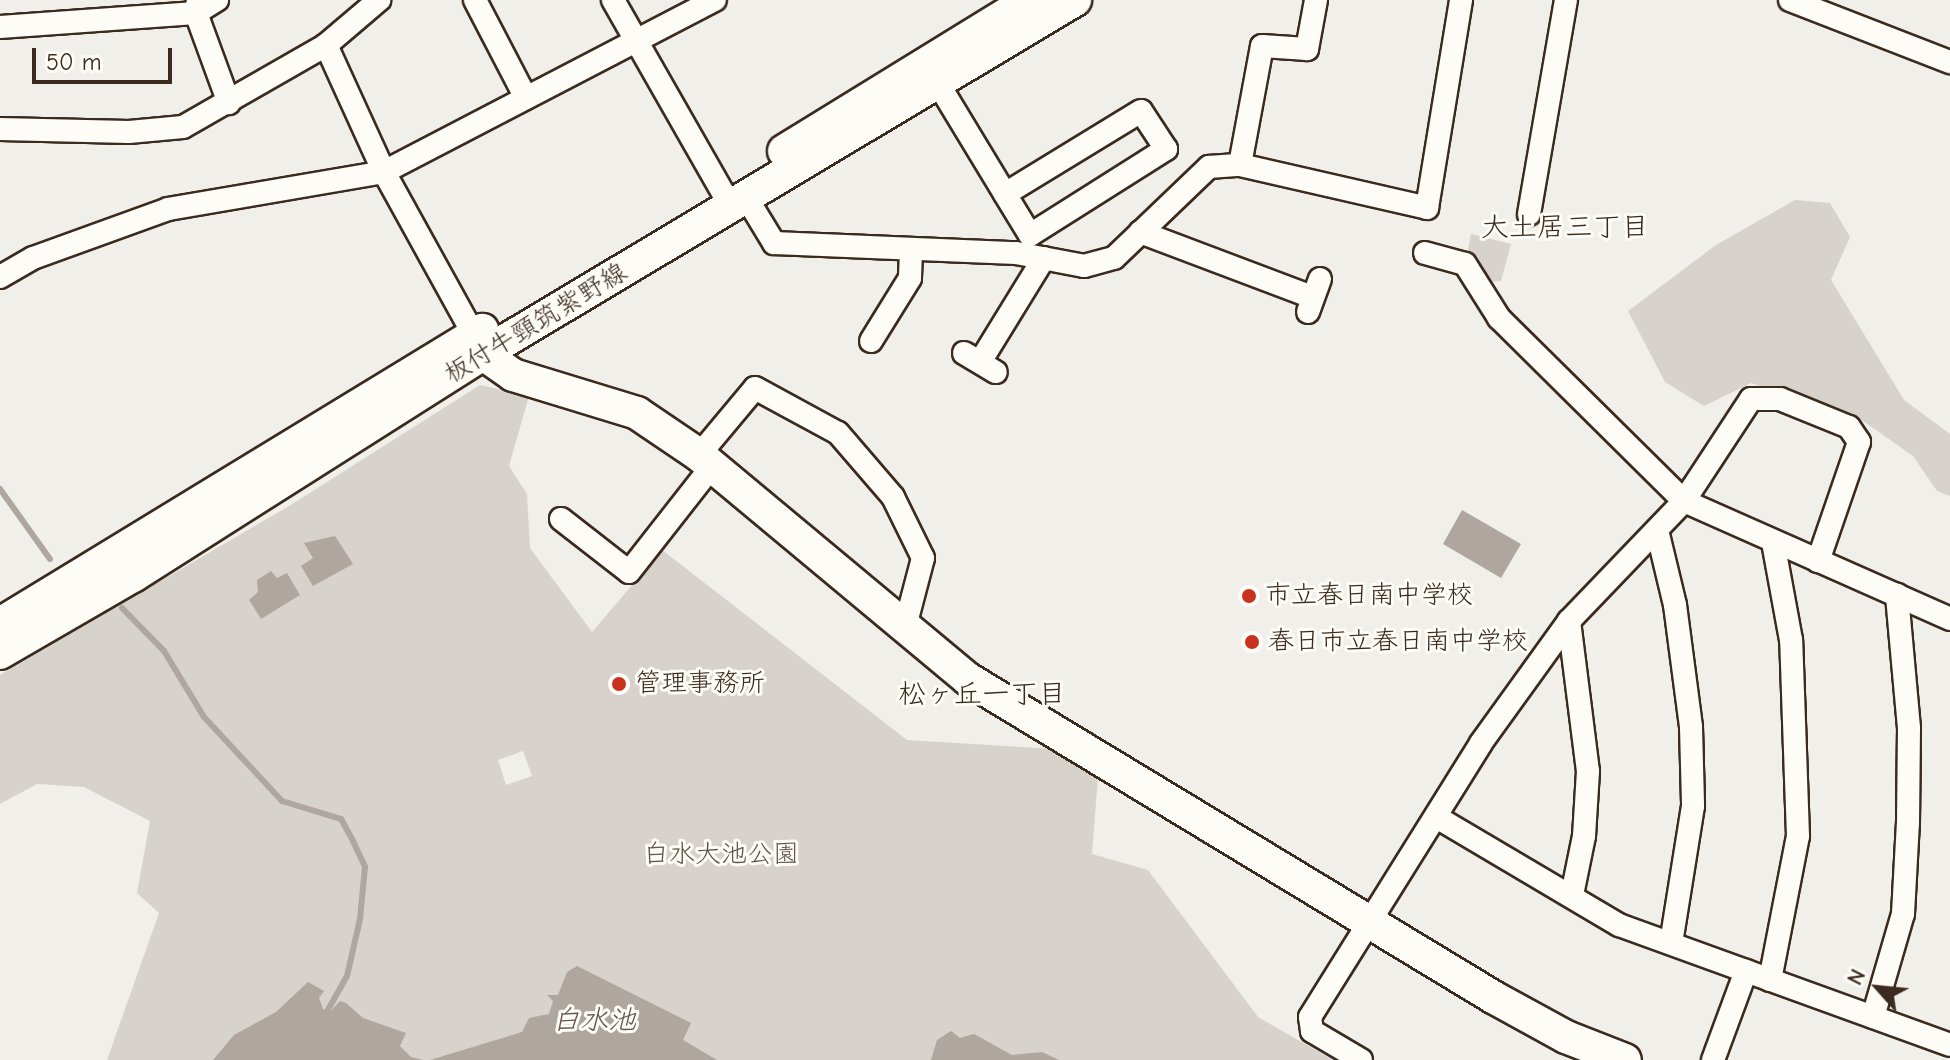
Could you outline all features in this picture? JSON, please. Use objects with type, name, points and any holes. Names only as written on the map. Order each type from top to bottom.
[{"type":"main road","name":"板付牛頸筑紫野線","points":[[732,199],[1029,0]]},
{"type":"main road","name":"板付牛頸筑紫野線","points":[[0,624],[479,344],[939,85],[1075,0]]},
{"type":"main road","name":"板付牛頸筑紫野線","points":[[0,653],[133,576],[479,344]]},
{"type":"main road","points":[[479,344],[513,375],[637,413],[706,461],[906,623],[968,679],[1493,997],[1566,1037],[1625,1060]]},
{"type":"street","points":[[0,27],[197,6],[217,0]]},
{"type":"street","points":[[0,129],[129,132],[183,127],[326,45],[379,0]]},
{"type":"street","points":[[475,0],[526,98]]},
{"type":"street","points":[[613,0],[633,42],[732,199],[774,243],[1044,258],[1084,266],[1114,258],[1209,167],[1240,165],[1427,208],[1461,0]]},
{"type":"street","points":[[0,277],[33,258],[168,209],[384,172],[713,0]]},
{"type":"street","points":[[1240,165],[1262,46],[1307,49],[1316,0]]},
{"type":"street","points":[[1529,214],[1566,0]]},
{"type":"street","points":[[1790,0],[1950,62]]},
{"type":"street","points":[[197,6],[229,103]]},
{"type":"street","points":[[326,45],[384,172],[479,344]]},
{"type":"street","points":[[939,85],[1005,194],[1030,235],[1166,149],[1141,111],[1005,194]]},
{"type":"street","points":[[1140,232],[1313,296]]},
{"type":"street","points":[[871,341],[879,312],[910,278],[911,249]]},
{"type":"street","points":[[1425,253],[1465,264],[1499,318],[1684,501],[1950,619]]},
{"type":"street","points":[[980,362],[1044,258]]},
{"type":"street","points":[[561,519],[629,572],[755,388],[838,433],[893,497],[923,558],[906,623]]},
{"type":"street","points":[[1361,1060],[1312,1031],[1310,1017],[1438,818],[1481,743],[1569,621],[1684,501],[1751,399],[1780,399],[1849,427],[1859,442],[1818,561]]},
{"type":"street","points":[[1657,530],[1675,605],[1691,727],[1693,806],[1671,943]]},
{"type":"street","points":[[1770,980],[1798,836],[1791,640],[1773,542]]},
{"type":"street","points":[[1873,1017],[1903,914],[1908,838],[1909,728],[1897,595]]},
{"type":"street","points":[[1569,621],[1588,771],[1584,836],[1572,895]]},
{"type":"street","points":[[1438,818],[1619,925],[1950,1045]]},
{"type":"street","points":[[1713,1060],[1746,971]]},
{"type":"green space","points":[[1795,200],[1830,203],[1850,237],[1831,280],[1904,400],[1950,434],[1950,496],[1937,491],[1913,456],[1863,421],[1751,383],[1704,406],[1665,382],[1628,311],[1716,245]]},
{"type":"green space","points":[[1471,234],[1511,244],[1501,281],[1491,282],[1468,249]]},
{"type":"green space","name":"白水大池公園","points":[[480,385],[529,396],[509,466],[527,494],[530,548],[592,632],[662,550],[907,740],[1054,749],[1098,777],[1092,854],[1148,870],[1258,1017],[1333,1060],[107,1060],[159,913],[137,893],[150,821],[84,787],[37,784],[0,804],[0,675],[289,506]],"holes":[[[523,751],[532,776],[506,785],[498,760]]]},
{"type":"water","points":[[1462,510],[1521,544],[1501,578],[1443,544]]},
{"type":"water","points":[[335,536],[353,564],[313,586],[301,566],[313,558],[304,543]]},
{"type":"water","points":[[271,571],[277,578],[287,573],[300,595],[261,619],[249,600],[258,592],[257,580]]},
{"type":"water","name":"白水池","points":[[577,966],[691,1023],[683,1040],[717,1060],[430,1060],[522,1032],[529,1018],[549,1014],[553,1001],[547,995],[558,995],[567,972]]},
{"type":"water","points":[[308,982],[324,991],[319,998],[323,1009],[330,1012],[340,1001],[363,1018],[406,1033],[400,1046],[411,1057],[423,1060],[213,1060],[234,1035],[276,1012]]},
{"type":"water","points":[[951,1031],[960,1038],[974,1034],[1012,1055],[1042,1052],[1059,1060],[931,1060],[937,1040]]},
{"type":"waterway","points":[[0,489],[50,559]]},
{"type":"waterway","points":[[122,608],[164,651],[204,717],[282,801],[341,819],[353,841],[365,867],[360,919],[347,976],[325,1015]]},
{"type":"place","name":"市立春日南中学校","points":[[1249,596]]},
{"type":"place","name":"春日市立春日南中学校","points":[[1252,642]]},
{"type":"place","name":"管理事務所","points":[[619,684]]},
{"type":"district","name":"大土居三丁目","points":[[1565,227]]},
{"type":"district","name":"松ヶ丘一丁目","points":[[982,694]]}]
